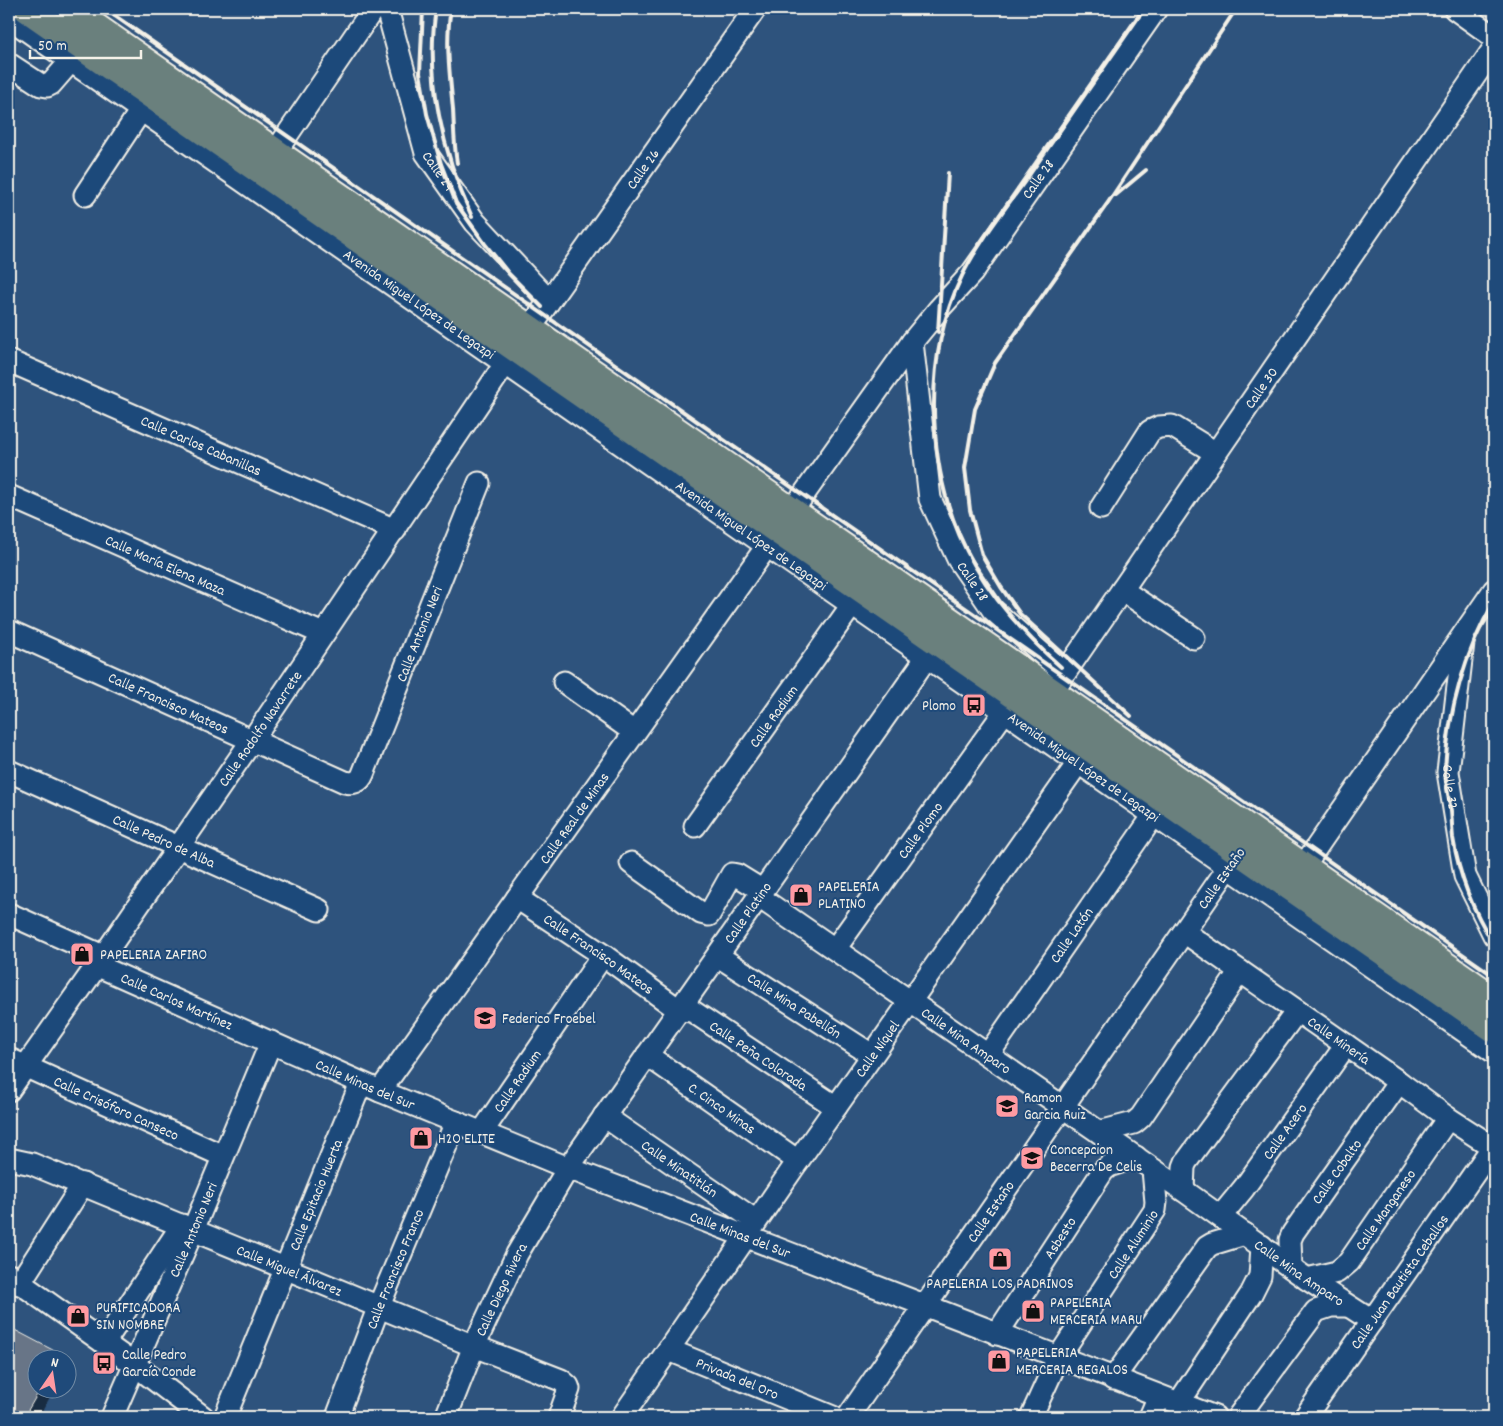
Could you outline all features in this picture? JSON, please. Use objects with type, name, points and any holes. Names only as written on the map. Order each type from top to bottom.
[{"type":"main road","name":"Avenida Miguel López de Legazpi","points":[[27,9],[778,529],[1045,701],[1241,850],[1494,1028]]},
{"type":"main road","name":"Avenida Miguel López de Legazpi","points":[[70,9],[263,171]]},
{"type":"main road","name":"Avenida Miguel López de Legazpi","points":[[1291,885],[1494,999]]},
{"type":"street","points":[[263,171],[373,9]]},
{"type":"street","name":"Calle 24","points":[[387,9],[426,153],[475,222],[549,302]]},
{"type":"street","name":"Calle 26","points":[[517,347],[755,9]]},
{"type":"street","name":"Calle 28","points":[[778,529],[912,342],[972,273],[1156,9]]},
{"type":"street","points":[[1455,9],[1494,37]]},
{"type":"street","name":"Avenida Miguel López de Legazpi","points":[[9,18],[141,110],[263,171]]},
{"type":"street","name":"Calle 30","points":[[1045,701],[1494,48]]},
{"type":"street","points":[[9,64],[41,85],[47,86],[51,84],[70,61]]},
{"type":"street","points":[[85,195],[141,110]]},
{"type":"street","name":"Calle 28","points":[[912,342],[930,499],[958,559],[993,610],[1045,701]]},
{"type":"street","name":"Calle Rodolfo Navarrete","points":[[9,1090],[17,1062],[100,961],[253,739],[517,347]]},
{"type":"street","name":"Calle Carlos Cabanillas","points":[[9,361],[394,530]]},
{"type":"street","points":[[1100,508],[1150,431],[1159,427],[1172,426],[1216,453]]},
{"type":"street","name":"Calle Antonio Neri","points":[[356,782],[361,779],[479,483]]},
{"type":"street","name":"Calle María Elena Maza","points":[[9,496],[323,634]]},
{"type":"street","name":"Avenida Miguel López de Legazpi","points":[[778,529],[852,605],[1005,712],[1045,701],[1078,763],[1154,815],[1241,850]]},
{"type":"street","name":"Calle Real de Minas","points":[[371,1087],[517,898],[778,529]]},
{"type":"street","points":[[1122,590],[1194,638]]},
{"type":"street","name":"Calle 32","points":[[1291,885],[1494,590]]},
{"type":"street","name":"Calle Radium","points":[[695,826],[852,605]]},
{"type":"street","name":"Calle Francisco Mateos","points":[[9,631],[253,739],[345,782],[356,782]]},
{"type":"street","name":"Calle 32","points":[[1464,631],[1448,772],[1465,876],[1494,935]]},
{"type":"street","name":"Calle Platino","points":[[568,1168],[927,657]]},
{"type":"street","points":[[564,682],[634,732]]},
{"type":"street","name":"Calle Plomo","points":[[835,949],[1005,712]]},
{"type":"street","name":"Calle Níquel","points":[[622,1417],[798,1160],[1078,763]]},
{"type":"street","name":"Calle Pedro de Alba","points":[[9,772],[319,910]]},
{"type":"street","name":"Calle Latón","points":[[988,1055],[1154,815]]},
{"type":"street","name":"Calle Estaño","points":[[848,1417],[1241,850]]},
{"type":"street","name":"Calle Mina Amparo","points":[[631,863],[701,913],[708,915],[732,874],[737,875],[835,949],[1136,1157],[1299,1273],[1372,1321]]},
{"type":"street","name":"Avenida Miguel López de Legazpi","points":[[1291,885],[1494,1052]]},
{"type":"street","name":"Calle Francisco Mateos","points":[[517,898],[603,955],[679,1010]]},
{"type":"street","name":"Calle Carlos Martínez","points":[[9,914],[94,952],[105,969],[271,1042]]},
{"type":"street","name":"Calle Minería","points":[[1184,932],[1448,1118],[1494,1146]]},
{"type":"street","name":"Calle Radium","points":[[482,1132],[603,955]]},
{"type":"street","name":"Calle Mina Pabellón","points":[[718,956],[872,1056]]},
{"type":"street","points":[[1099,1132],[1134,1122],[1141,1116],[1240,971]]},
{"type":"street","name":"Calle Peña Colorada","points":[[679,1010],[692,1011],[836,1107]]},
{"type":"street","points":[[1183,1190],[1186,1162],[1297,1011]]},
{"type":"street","name":"Calle Antonio Neri","points":[[112,1417],[135,1365],[188,1227],[224,1156],[271,1042]]},
{"type":"street","name":"Calle Minas del Sur","points":[[271,1042],[371,1087],[568,1168],[751,1229],[925,1306],[1215,1417]]},
{"type":"street","name":"Calle Acero","points":[[1220,1216],[1244,1188],[1346,1045]]},
{"type":"street","name":"C. Cinco Minas","points":[[647,1055],[798,1160]]},
{"type":"street","name":"Calle Crisóforo Canseco","points":[[17,1062],[224,1156]]},
{"type":"street","name":"Calle Cobalto","points":[[1299,1273],[1290,1240],[1293,1233],[1399,1082]]},
{"type":"street","name":"Calle Epitacio Huerta","points":[[226,1417],[285,1268],[371,1087]]},
{"type":"street","name":"Calle Minatitlán","points":[[604,1116],[751,1229]]},
{"type":"street","name":"Calle Manganeso","points":[[1299,1273],[1337,1272],[1349,1262],[1448,1118]]},
{"type":"street","name":"Calle Francisco Franco","points":[[337,1417],[379,1306],[456,1122]]},
{"type":"street","name":"Calle Juan Bautista Ceballos","points":[[1305,1417],[1494,1146]]},
{"type":"street","name":"Asbesto","points":[[997,1334],[1103,1171],[1109,1166],[1136,1157]]},
{"type":"street","name":"Calle Miguel Álvarez","points":[[9,1159],[32,1164],[83,1184],[474,1346],[561,1380],[568,1386],[569,1393],[558,1417]]},
{"type":"street","name":"Calle Diego Rivera","points":[[446,1417],[474,1346],[517,1254],[568,1168]]},
{"type":"street","name":"Calle Aluminio","points":[[1032,1417],[1058,1358],[1155,1210],[1154,1170]]},
{"type":"street","points":[[83,1184],[12,1281],[104,1343],[204,1417]]},
{"type":"street","points":[[104,1343],[188,1227]]},
{"type":"street","points":[[1113,1378],[1206,1247],[1212,1244],[1254,1240],[1260,1276],[1251,1294],[1168,1400],[1150,1417]]},
{"type":"street","points":[[1238,1417],[1316,1311],[1331,1306],[1348,1306]]},
{"type":"street","name":"Privada del Oro","points":[[669,1350],[833,1417]]},
{"type":"building","points":[[9,1327],[49,1348],[28,1348],[28,1398],[35,1398],[24,1417],[9,1417]]},
{"type":"railway","points":[[105,9],[1494,976]]},
{"type":"railway","points":[[423,9],[420,73],[427,114],[441,164],[456,203],[509,274],[542,307]]},
{"type":"railway","points":[[436,9],[433,35],[433,62],[439,115],[453,168],[472,217]]},
{"type":"railway","points":[[451,9],[448,33],[449,59],[457,163]]},
{"type":"railway","points":[[1061,667],[1025,632],[993,594],[975,566],[959,533],[946,497],[938,460],[934,422],[939,346],[948,310],[962,276],[976,250],[1144,9]]},
{"type":"railway","points":[[1131,716],[1020,614],[1001,587],[982,555],[970,510],[965,468],[975,409],[995,363],[1107,204],[1236,9]]},
{"type":"railway","points":[[1116,195],[1146,170]]},
{"type":"railway","points":[[938,332],[948,173]]},
{"type":"railway","points":[[1494,602],[1475,641],[1460,682],[1450,725],[1445,769],[1453,838],[1459,866],[1474,907],[1494,944]]},
{"type":"place","name":"Plomo","points":[[974,705]]},
{"type":"place","name":"PAPELERIA PLATINO","points":[[801,895]]},
{"type":"place","name":"PAPELERIA ZAFIRO","points":[[82,954]]},
{"type":"place","name":"Federico Froebel","points":[[485,1018]]},
{"type":"place","name":"Ramon Garcia Ruiz","points":[[1007,1106]]},
{"type":"place","name":"H2O ELITE","points":[[421,1138]]},
{"type":"place","name":"Concepcion Becerra De Celis","points":[[1032,1158]]},
{"type":"place","name":"PAPELERIA LOS PADRINOS","points":[[1000,1259]]},
{"type":"place","name":"PAPELERIA MERCERIA MARU","points":[[1033,1311]]},
{"type":"place","name":"PURIFICADORA SIN NOMBRE","points":[[78,1316]]},
{"type":"place","name":"PAPELERIA MERCERIA REGALOS","points":[[999,1361]]},
{"type":"place","name":"Calle Pedro García Conde","points":[[104,1363]]}]
